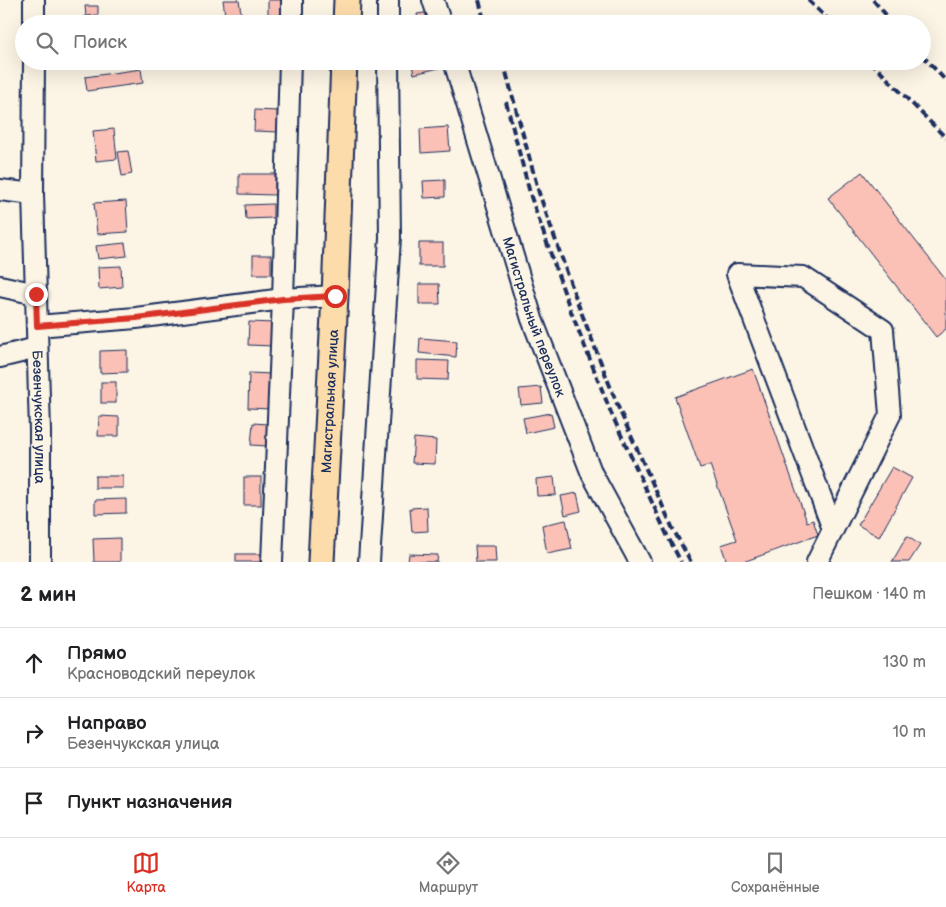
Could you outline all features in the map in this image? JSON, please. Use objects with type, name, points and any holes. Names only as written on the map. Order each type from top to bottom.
[{"type":"main road","points":[[346,15],[347,0]]},
{"type":"main road","name":"Магистральная улица","points":[[321,562],[335,296],[344,70]]},
{"type":"street","points":[[34,0],[34,15]]},
{"type":"street","points":[[292,0],[292,15]]},
{"type":"street","points":[[388,0],[388,15]]},
{"type":"street","points":[[433,0],[438,15]]},
{"type":"street","name":"Безенчукская улица","points":[[34,70],[33,194],[40,562]]},
{"type":"street","points":[[272,562],[283,299],[290,70]]},
{"type":"street","points":[[369,562],[390,238],[388,70]]},
{"type":"street","name":"Магистральный переулок","points":[[457,70],[532,318],[592,474],[640,562]]},
{"type":"street","points":[[0,190],[33,194]]},
{"type":"street","points":[[817,562],[834,529],[890,415],[883,330],[803,277],[737,274],[834,529]]},
{"type":"street","points":[[0,286],[36,294]]},
{"type":"street","points":[[37,326],[136,318],[283,299],[335,296]]},
{"type":"street","points":[[0,357],[37,348]]},
{"type":"building","points":[[223,0],[239,0],[241,15],[225,15]]},
{"type":"building","points":[[268,0],[285,0],[286,15],[268,15]]},
{"type":"building","points":[[85,6],[98,6],[98,15],[86,15]]},
{"type":"building","points":[[431,12],[432,15],[417,15]]},
{"type":"building","points":[[141,70],[143,83],[87,91],[85,77]]},
{"type":"building","points":[[413,70],[431,70],[414,74]]},
{"type":"building","points":[[255,110],[279,111],[279,132],[254,131]]},
{"type":"building","points":[[448,127],[450,151],[421,153],[420,129]]},
{"type":"building","points":[[114,129],[117,159],[96,161],[93,131]]},
{"type":"building","points":[[128,151],[132,174],[122,176],[118,152]]},
{"type":"building","points":[[862,172],[946,280],[946,329],[936,337],[828,198]]},
{"type":"building","points":[[239,174],[275,174],[275,195],[239,194]]},
{"type":"building","points":[[445,180],[445,197],[424,198],[423,181]]},
{"type":"building","points":[[126,201],[128,232],[97,234],[94,203]]},
{"type":"building","points":[[273,204],[273,218],[246,219],[245,205]]},
{"type":"building","points":[[125,243],[127,256],[98,259],[96,246]]},
{"type":"building","points":[[419,243],[443,243],[443,266],[419,266]]},
{"type":"building","points":[[253,255],[271,255],[271,274],[253,274]]},
{"type":"building","points":[[121,266],[122,287],[99,289],[98,267]]},
{"type":"building","points":[[419,284],[439,284],[440,304],[419,304]]},
{"type":"building","points":[[249,322],[274,323],[273,346],[248,345]]},
{"type":"building","points":[[420,338],[457,341],[456,357],[419,353]]},
{"type":"building","points":[[127,350],[127,372],[100,373],[100,351]]},
{"type":"building","points":[[417,360],[449,361],[448,380],[417,379]]},
{"type":"building","points":[[753,369],[807,522],[813,520],[818,535],[743,562],[727,562],[721,545],[737,540],[710,465],[700,468],[675,397]]},
{"type":"building","points":[[249,373],[272,374],[271,409],[248,408]]},
{"type":"building","points":[[101,382],[116,382],[116,403],[101,403]]},
{"type":"building","points":[[541,387],[543,403],[521,405],[519,389]]},
{"type":"building","points":[[551,413],[554,427],[526,433],[523,418]]},
{"type":"building","points":[[99,416],[119,417],[119,436],[98,436]]},
{"type":"building","points":[[253,423],[268,424],[267,446],[251,445]]},
{"type":"building","points":[[414,438],[436,440],[435,464],[412,463]]},
{"type":"building","points":[[892,467],[912,478],[879,537],[858,525]]},
{"type":"building","points":[[95,476],[123,476],[123,488],[95,488]]},
{"type":"building","points":[[244,477],[261,477],[261,505],[244,505]]},
{"type":"building","points":[[554,477],[556,495],[537,496],[536,479]]},
{"type":"building","points":[[577,493],[581,511],[565,515],[561,496]]},
{"type":"building","points":[[126,499],[126,513],[95,514],[95,500]]},
{"type":"building","points":[[427,507],[428,531],[412,532],[410,508]]},
{"type":"building","points":[[566,520],[572,549],[547,554],[542,525]]},
{"type":"building","points":[[907,536],[920,545],[909,562],[892,562]]},
{"type":"building","points":[[120,538],[120,562],[94,562],[93,539]]},
{"type":"building","points":[[475,546],[495,546],[496,562],[476,562]]},
{"type":"building","points":[[236,554],[260,554],[260,562],[236,562]]},
{"type":"building","points":[[409,554],[438,555],[437,562],[408,562]]},
{"type":"railway","points":[[479,0],[483,15]]},
{"type":"railway","points":[[808,0],[824,15]]},
{"type":"railway","points":[[873,0],[886,15]]},
{"type":"railway","points":[[931,65],[946,81]]},
{"type":"railway","points":[[505,70],[539,193],[578,304],[619,409],[673,529],[691,562]]},
{"type":"railway","points":[[879,70],[946,138]]},
{"type":"railway","points":[[506,102],[531,197],[570,309],[612,415],[681,562]]},
{"type":"route","points":[[36,294],[37,326],[136,318],[283,299],[335,296]]}]
